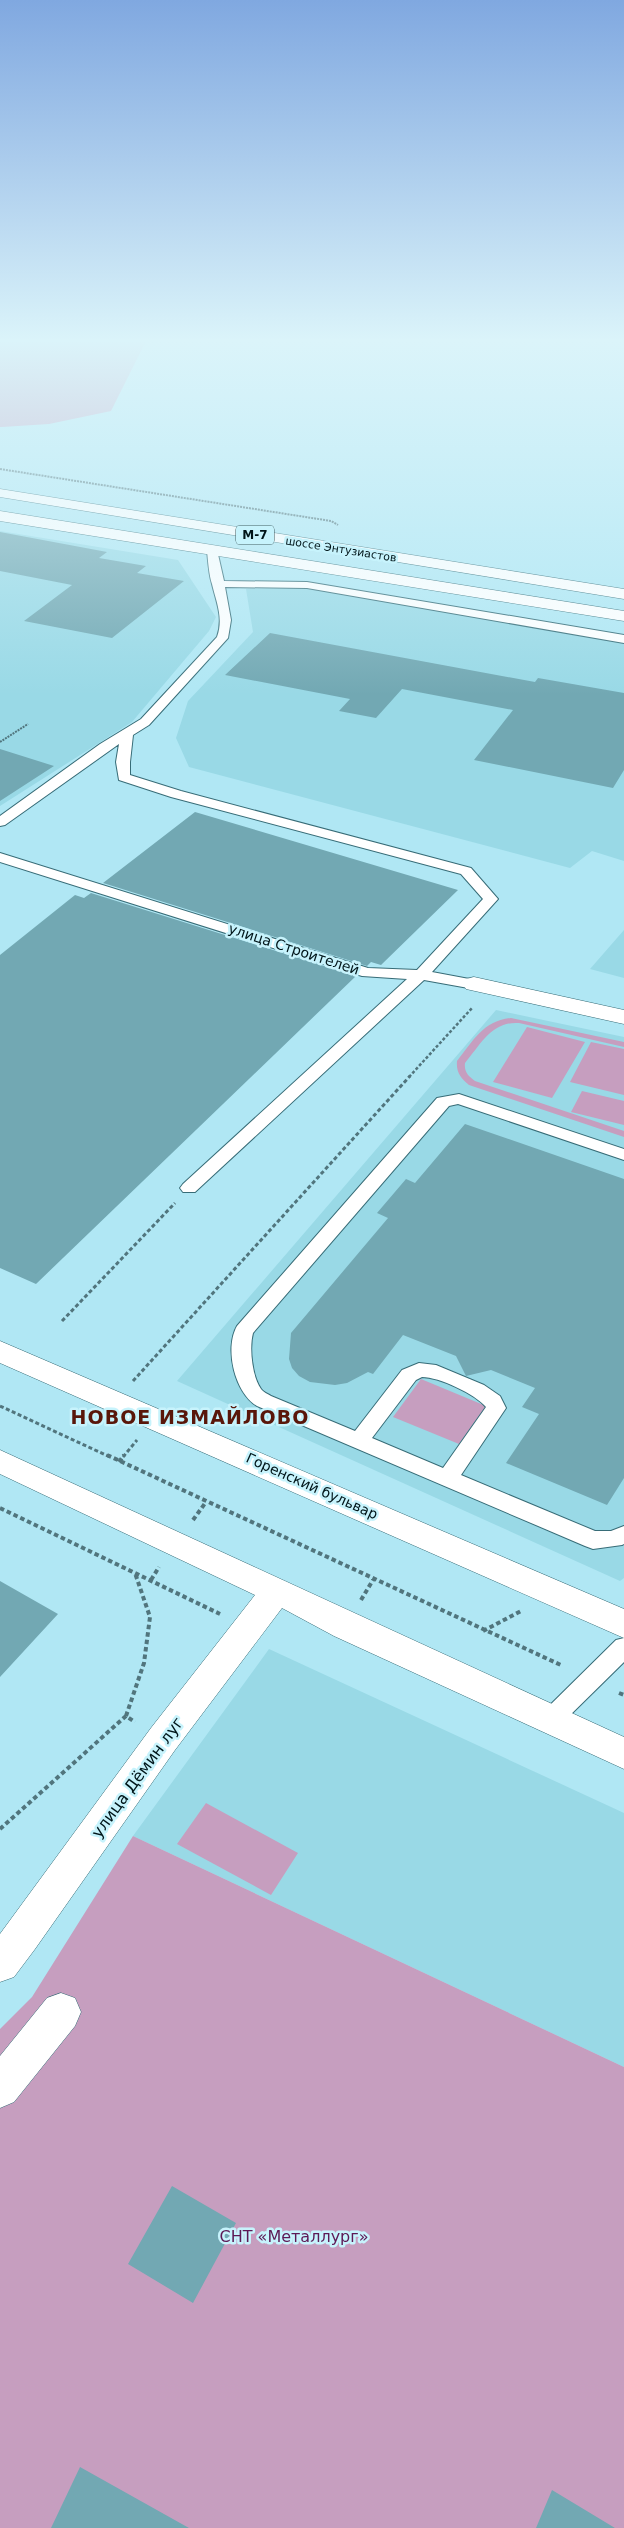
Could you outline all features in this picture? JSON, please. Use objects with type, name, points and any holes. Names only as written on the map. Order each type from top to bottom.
[{"type":"main road","name":"шоссе Энтузиастов","points":[[0,493],[624,594]]},
{"type":"main road","name":"шоссе Энтузиастов","points":[[0,516],[624,616]]},
{"type":"main road","name":"улица Строителей","points":[[474,984],[624,1018]]},
{"type":"main road","name":"Горенский бульвар","points":[[0,1351],[624,1624]]},
{"type":"main road","points":[[0,1461],[276,1590],[346,1626],[624,1754]]},
{"type":"main road","name":"улица Дёмин луг","points":[[0,1964],[68,1874],[163,1739],[258,1618],[276,1590]]},
{"type":"main road","points":[[0,2088],[61,2012]]},
{"type":"lane","points":[[0,822],[126,733],[145,722],[227,630],[227,619],[217,584],[212,550]]},
{"type":"lane","points":[[217,584],[307,585],[624,639]]},
{"type":"lane","points":[[126,733],[123,762],[124,777],[176,794],[466,871],[491,899],[421,975],[189,1188]]},
{"type":"lane","name":"улица Строителей","points":[[0,857],[368,973],[421,975],[474,984]]},
{"type":"lane","points":[[624,1155],[458,1099],[443,1102],[241,1337],[250,1386],[255,1395],[264,1401],[594,1540],[614,1539],[624,1534]]},
{"type":"lane","points":[[359,1441],[409,1375],[419,1370],[429,1370],[486,1394],[494,1401],[496,1408],[447,1479]]},
{"type":"lane","points":[[550,1720],[624,1647]]},
{"type":"path","points":[[0,469],[331,521],[340,525]]},
{"type":"path","points":[[0,742],[28,724]]},
{"type":"path","points":[[130,1384],[480,998],[474,984]]},
{"type":"path","points":[[62,1321],[189,1188]]},
{"type":"path","points":[[0,1406],[563,1666]]},
{"type":"path","points":[[119,1462],[140,1437]]},
{"type":"path","points":[[188,1528],[206,1502]]},
{"type":"path","points":[[0,1508],[222,1614]]},
{"type":"path","points":[[151,1580],[162,1562]]},
{"type":"path","points":[[0,1829],[126,1716],[144,1663],[150,1617],[134,1573]]},
{"type":"path","points":[[484,1631],[526,1608]]},
{"type":"path","points":[[619,1693],[624,1695]]},
{"type":"path","points":[[126,1716],[163,1739]]},
{"type":"shaded area","points":[[0,531],[178,560],[216,617],[209,631],[132,722],[0,806]]},
{"type":"shaded area","points":[[308,588],[624,642],[624,861],[592,851],[570,868],[189,767],[176,738],[188,701],[253,632],[246,589]]},
{"type":"shaded area","points":[[624,930],[624,978],[590,969]]},
{"type":"shaded area","points":[[496,1010],[624,1037],[624,1578],[620,1581],[177,1381]]},
{"type":"shaded area","points":[[269,1649],[624,1813],[624,2067],[133,1836]]},
{"type":"green space","points":[[511,1018],[624,1042],[624,1047],[519,1023],[510,1023],[494,1030],[476,1048],[465,1063],[468,1075],[475,1081],[624,1131],[624,1137],[469,1085],[464,1080],[458,1072],[457,1061],[486,1027],[501,1020]]},
{"type":"green space","points":[[527,1027],[585,1042],[552,1098],[493,1082]]},
{"type":"green space","points":[[591,1042],[624,1049],[624,1095],[570,1082]]},
{"type":"green space","points":[[582,1091],[624,1101],[624,1125],[571,1112]]},
{"type":"green space","points":[[421,1379],[486,1406],[459,1444],[393,1417]]},
{"type":"green space","points":[[206,1803],[298,1853],[271,1895],[177,1844]]},
{"type":"green space","name":"СНТ «Металлург»","points":[[133,1836],[624,2067],[624,2528],[0,2528],[0,2029],[32,1997]]},
{"type":"building","points":[[0,532],[107,552],[99,558],[146,566],[137,573],[184,581],[112,638],[24,621],[72,585],[0,571]]},
{"type":"building","points":[[270,633],[535,682],[538,678],[624,693],[624,770],[613,788],[474,760],[513,710],[402,689],[376,718],[339,711],[350,699],[225,675]]},
{"type":"building","points":[[0,749],[54,766],[0,801]]},
{"type":"building","points":[[195,812],[458,890],[381,965],[371,962],[367,966],[103,883]]},
{"type":"building","points":[[91,893],[356,976],[36,1284],[0,1268],[0,955],[75,895],[84,898]]},
{"type":"building","points":[[465,1124],[624,1179],[624,1478],[607,1505],[506,1463],[539,1414],[522,1407],[535,1388],[491,1370],[466,1376],[456,1356],[403,1335],[373,1374],[368,1372],[347,1383],[335,1385],[310,1382],[299,1376],[292,1368],[289,1359],[291,1333],[388,1218],[377,1213],[406,1179],[415,1183]]},
{"type":"building","points":[[0,1581],[58,1614],[0,1677]]},
{"type":"building","points":[[172,2186],[236,2223],[193,2303],[128,2264]]},
{"type":"building","points":[[80,2467],[189,2528],[51,2528]]},
{"type":"building","points":[[552,2490],[615,2528],[536,2528]]},
{"type":"district","name":"НОВОЕ ИЗМАЙЛОВО","points":[[190,1417]]}]
